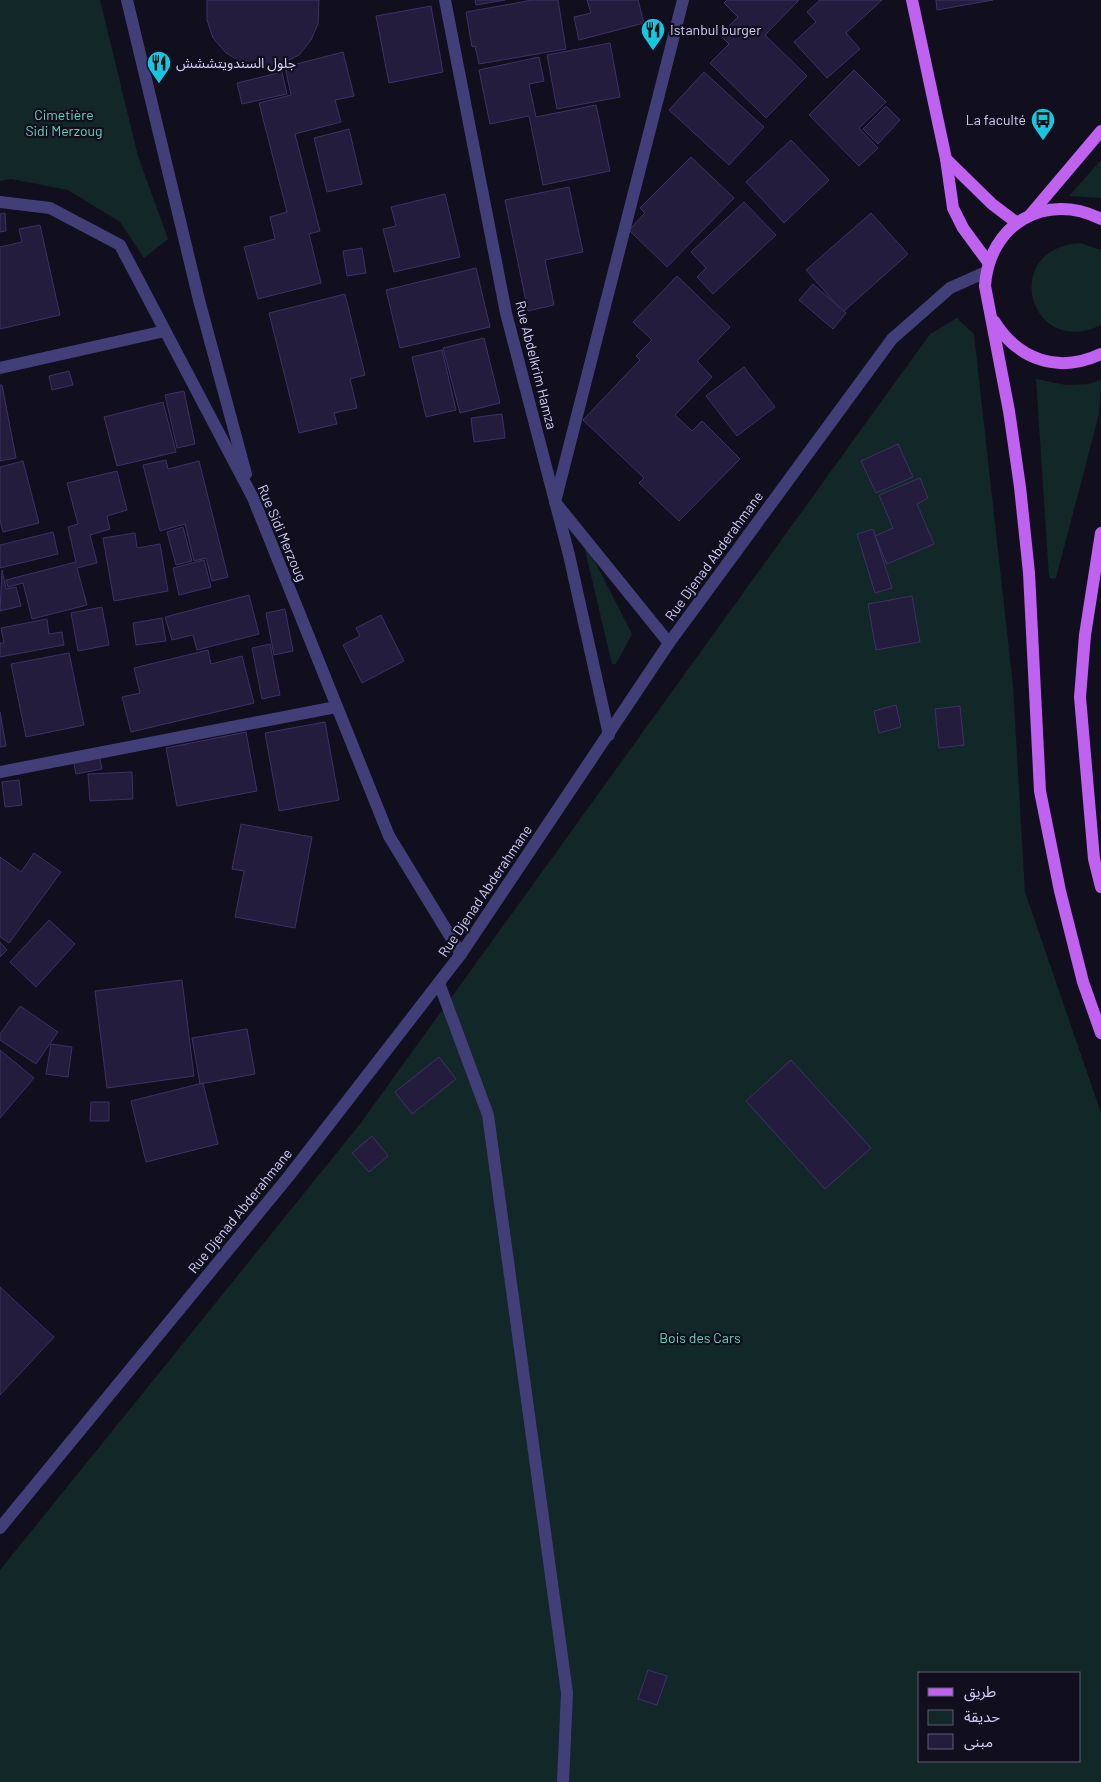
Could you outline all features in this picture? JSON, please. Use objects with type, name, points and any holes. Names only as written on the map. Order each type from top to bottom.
[{"type":"main road","points":[[912,0],[946,159],[954,208],[963,228],[987,267]]},
{"type":"main road","points":[[1030,215],[1101,131]]},
{"type":"main road","points":[[946,159],[992,204],[1017,223]]},
{"type":"main road","points":[[1101,219],[1085,211],[1057,208],[1030,215],[1017,223],[995,247],[987,267],[986,300],[1009,411],[1023,516],[1029,573],[1040,791],[1062,900],[1083,982],[1101,1033]]},
{"type":"main road","points":[[990,315],[1004,337],[1024,354],[1049,363],[1075,363],[1101,354]]},
{"type":"main road","points":[[1101,533],[1085,635],[1080,697],[1094,858],[1101,887]]},
{"type":"street","points":[[127,0],[199,300],[253,498]]},
{"type":"street","name":"Rue Abdelkrim Hamza","points":[[445,0],[506,313],[555,502],[609,735]]},
{"type":"street","points":[[669,643],[555,502],[684,0]]},
{"type":"street","name":"Rue Sidi Merzoug","points":[[0,202],[50,208],[120,246],[253,498],[388,836],[461,954]]},
{"type":"street","name":"Rue Djenad Abderahmane","points":[[0,1528],[289,1176],[461,954],[669,643],[892,339],[950,288],[987,267]]},
{"type":"street","points":[[0,368],[165,331]]},
{"type":"street","points":[[0,772],[336,707]]},
{"type":"street","points":[[439,983],[488,1115],[567,1693],[563,1782]]},
{"type":"green space","name":"Cimetière Sidi Merzoug","points":[[0,0],[100,0],[138,156],[168,239],[144,258],[120,222],[68,190],[11,179],[0,181]]},
{"type":"green space","points":[[1101,160],[1101,198],[1069,196]]},
{"type":"green space","points":[[1080,243],[1101,250],[1101,325],[1076,332],[1056,328],[1042,316],[1033,299],[1032,281],[1039,263],[1054,250]]},
{"type":"green space","name":"Bois des Cars","points":[[957,318],[974,334],[1013,686],[1025,892],[1101,1113],[1101,1782],[0,1782],[0,1570],[360,1124],[930,334]]},
{"type":"green space","points":[[1036,379],[1066,385],[1088,384],[1101,380],[1099,414],[1056,578],[1052,579],[1049,577]]},
{"type":"green space","points":[[584,546],[587,546],[632,634],[616,664],[612,664]]},
{"type":"building","points":[[207,0],[319,0],[318,24],[311,40],[299,55],[281,64],[262,67],[243,63],[226,53],[213,38],[207,20]]},
{"type":"building","points":[[475,0],[505,0],[476,5]]},
{"type":"building","points":[[533,0],[558,0],[566,49],[479,64],[475,46],[472,47],[466,12]]},
{"type":"building","points":[[587,0],[638,0],[644,23],[579,40],[574,17],[591,13]]},
{"type":"building","points":[[727,0],[799,0],[765,35],[807,76],[766,118],[710,63],[729,44],[720,35],[738,17],[724,3]]},
{"type":"building","points":[[820,0],[882,0],[846,33],[860,49],[827,78],[794,42],[816,22],[807,12]]},
{"type":"building","points":[[936,0],[993,0],[937,10]]},
{"type":"building","points":[[431,6],[443,72],[389,83],[376,16]]},
{"type":"building","points":[[610,43],[620,97],[557,109],[547,55]]},
{"type":"building","points":[[343,52],[354,96],[335,100],[341,122],[295,134],[320,231],[309,234],[321,283],[258,299],[244,247],[275,239],[270,217],[287,212],[259,103],[291,95],[285,67]]},
{"type":"building","points":[[539,57],[544,81],[529,84],[536,117],[596,105],[610,171],[543,185],[529,116],[490,124],[479,70]]},
{"type":"building","points":[[854,70],[886,102],[859,128],[878,148],[859,166],[809,115]]},
{"type":"building","points":[[282,72],[287,94],[242,104],[237,83]]},
{"type":"building","points":[[704,72],[764,127],[729,165],[669,110]]},
{"type":"building","points":[[886,106],[900,120],[878,144],[863,129]]},
{"type":"building","points":[[349,129],[362,184],[327,192],[314,138]]},
{"type":"building","points":[[791,140],[829,180],[784,223],[746,182]]},
{"type":"building","points":[[691,157],[734,198],[667,267],[629,230],[645,213],[640,208]]},
{"type":"building","points":[[569,187],[583,252],[545,260],[554,305],[528,311],[505,200]]},
{"type":"building","points":[[445,194],[460,257],[394,272],[383,229],[396,226],[391,207]]},
{"type":"building","points":[[744,202],[776,235],[713,294],[697,277],[706,268],[691,252]]},
{"type":"building","points":[[5,213],[6,231],[0,232],[0,214]]},
{"type":"building","points":[[871,213],[908,254],[843,312],[806,270]]},
{"type":"building","points":[[40,225],[60,315],[0,329],[0,247],[22,242],[19,229]]},
{"type":"building","points":[[362,248],[366,273],[347,276],[343,251]]},
{"type":"building","points":[[476,268],[490,327],[400,348],[386,290]]},
{"type":"building","points":[[677,276],[730,327],[697,361],[712,377],[675,415],[692,431],[702,421],[740,459],[679,521],[639,483],[644,478],[583,420],[640,360],[636,356],[652,340],[633,322]]},
{"type":"building","points":[[813,284],[846,313],[833,329],[799,300]]},
{"type":"building","points":[[345,294],[365,375],[350,379],[357,408],[334,413],[337,424],[299,433],[269,313]]},
{"type":"building","points":[[484,338],[500,403],[460,413],[443,348]]},
{"type":"building","points":[[442,350],[456,410],[426,417],[412,357]]},
{"type":"building","points":[[744,367],[775,407],[737,436],[706,396]]},
{"type":"building","points":[[69,371],[73,385],[52,390],[49,376]]},
{"type":"building","points":[[0,385],[2,385],[16,458],[0,461]]},
{"type":"building","points":[[184,391],[195,444],[177,448],[165,395]]},
{"type":"building","points":[[163,402],[176,452],[117,466],[104,417]]},
{"type":"building","points":[[502,414],[505,438],[474,442],[471,418]]},
{"type":"building","points":[[898,444],[913,477],[876,493],[861,461]]},
{"type":"building","points":[[166,460],[168,469],[199,461],[228,577],[212,581],[206,558],[194,561],[185,524],[160,531],[143,465]]},
{"type":"building","points":[[23,461],[39,523],[3,532],[0,520],[0,467]]},
{"type":"building","points":[[117,471],[127,510],[107,516],[110,529],[90,535],[97,563],[77,568],[87,605],[32,619],[23,583],[8,587],[6,580],[76,562],[68,527],[78,524],[67,483]]},
{"type":"building","points":[[920,478],[928,498],[917,504],[934,544],[887,564],[875,536],[893,528],[879,495]]},
{"type":"building","points":[[183,527],[192,561],[176,565],[167,532]]},
{"type":"building","points":[[873,529],[892,588],[875,593],[857,534]]},
{"type":"building","points":[[53,532],[58,554],[0,568],[0,545]]},
{"type":"building","points":[[135,533],[137,548],[160,544],[168,591],[114,601],[103,538]]},
{"type":"building","points":[[204,560],[211,587],[179,595],[173,568]]},
{"type":"building","points":[[2,570],[6,589],[16,587],[21,606],[0,611]]},
{"type":"building","points":[[249,595],[259,634],[197,650],[193,635],[172,640],[165,617]]},
{"type":"building","points":[[912,596],[920,642],[876,650],[868,604]]},
{"type":"building","points":[[102,607],[109,645],[78,651],[71,613]]},
{"type":"building","points":[[285,609],[293,651],[274,655],[266,613]]},
{"type":"building","points":[[381,615],[404,661],[362,683],[343,645],[360,636],[356,628]]},
{"type":"building","points":[[162,618],[166,641],[136,645],[133,623]]},
{"type":"building","points":[[47,619],[49,634],[62,632],[64,645],[0,657],[0,643],[4,643],[1,628]]},
{"type":"building","points":[[270,644],[280,695],[262,699],[252,648]]},
{"type":"building","points":[[208,650],[211,664],[242,656],[254,703],[131,732],[122,697],[140,693],[134,668]]},
{"type":"building","points":[[69,653],[84,725],[26,737],[11,664]]},
{"type":"building","points":[[896,705],[901,727],[879,733],[874,711]]},
{"type":"building","points":[[960,706],[964,745],[939,748],[935,709]]},
{"type":"building","points":[[0,712],[6,746],[0,747]]},
{"type":"building","points":[[325,722],[339,800],[279,811],[265,733]]},
{"type":"building","points":[[246,732],[257,791],[177,806],[166,748]]},
{"type":"building","points":[[99,754],[102,769],[76,774],[73,759]]},
{"type":"building","points":[[132,772],[133,799],[90,801],[88,774]]},
{"type":"building","points":[[19,780],[22,805],[5,807],[2,782]]},
{"type":"building","points":[[241,824],[312,837],[295,928],[235,917],[244,871],[232,869]]},
{"type":"building","points":[[34,853],[61,872],[9,943],[0,937],[0,857],[21,872]]},
{"type":"building","points":[[49,920],[75,944],[36,987],[10,962]]},
{"type":"building","points":[[0,942],[7,950],[0,957]]},
{"type":"building","points":[[182,980],[194,1076],[107,1088],[95,991]]},
{"type":"building","points":[[20,1006],[58,1032],[36,1064],[0,1040],[0,1034]]},
{"type":"building","points":[[247,1029],[255,1074],[200,1084],[192,1038]]},
{"type":"building","points":[[51,1044],[72,1047],[68,1077],[46,1074]]},
{"type":"building","points":[[0,1050],[34,1078],[0,1118]]},
{"type":"building","points":[[439,1057],[456,1079],[412,1114],[395,1092]]},
{"type":"building","points":[[791,1060],[871,1148],[825,1189],[746,1101]]},
{"type":"building","points":[[203,1083],[218,1144],[146,1162],[131,1101]]},
{"type":"building","points":[[91,1102],[109,1102],[109,1121],[90,1121]]},
{"type":"building","points":[[372,1136],[388,1156],[369,1172],[352,1153]]},
{"type":"building","points":[[0,1287],[54,1337],[0,1395]]},
{"type":"building","points":[[648,1670],[667,1676],[657,1705],[638,1699]]},
{"type":"place","name":"Istanbul burger","points":[[653,51]]},
{"type":"place","name":"جلول السندويتششش","points":[[159,84]]},
{"type":"place","name":"La faculté","points":[[1043,141]]}]
